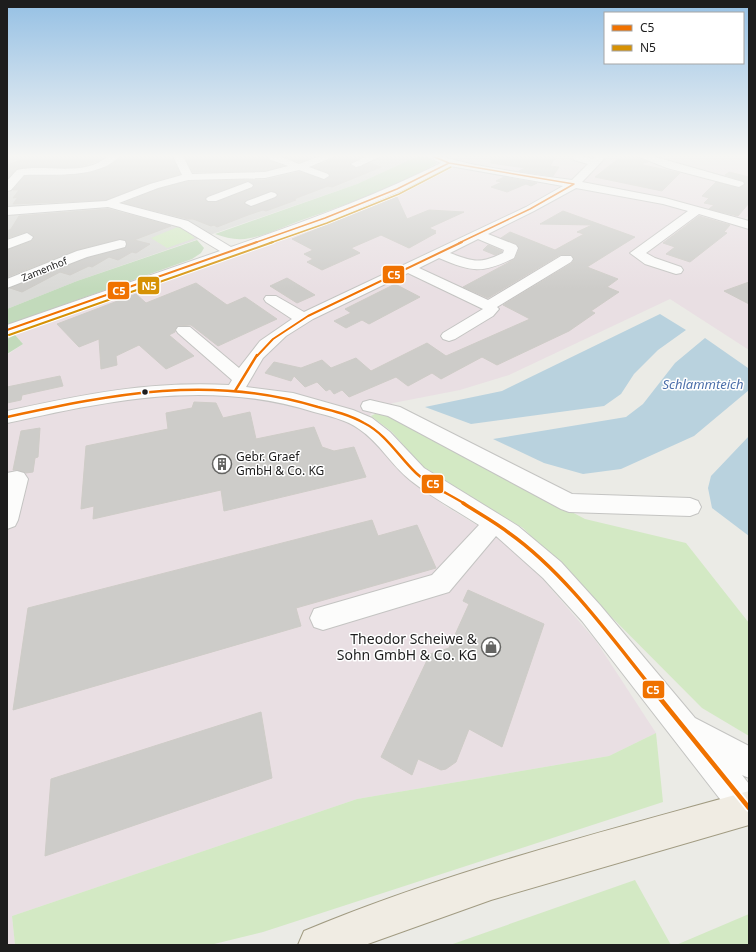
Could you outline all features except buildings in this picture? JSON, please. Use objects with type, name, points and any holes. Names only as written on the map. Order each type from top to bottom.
[{"type":"main road","points":[[318,945],[360,926],[491,882],[749,808]]},
{"type":"street","points":[[7,210],[108,204],[117,200]]},
{"type":"street","points":[[7,330],[231,252],[369,200]]},
{"type":"street","points":[[239,385],[252,361],[265,345],[274,337],[265,333],[264,330],[408,268],[545,200]]},
{"type":"street","points":[[662,200],[749,225]]},
{"type":"street","points":[[108,204],[184,224],[231,252]]},
{"type":"street","points":[[676,270],[650,261],[637,253],[696,210]]},
{"type":"street","points":[[439,253],[467,265],[488,265],[509,255],[510,248],[478,234]]},
{"type":"street","points":[[7,246],[27,237]]},
{"type":"street","name":"Zamenhof","points":[[7,284],[96,249],[120,244]]},
{"type":"street","points":[[489,306],[566,259]]},
{"type":"street","points":[[408,268],[489,306]]},
{"type":"street","points":[[272,299],[299,316]]},
{"type":"street","points":[[449,336],[488,313],[491,309],[489,306]]},
{"type":"street","points":[[184,330],[239,385]]},
{"type":"street","points":[[7,417],[95,398],[149,391],[239,385],[294,399],[346,415],[365,423],[383,437],[417,474],[510,533],[552,570],[591,613],[749,808]]},
{"type":"street","points":[[346,415],[378,403],[568,503],[690,507]]},
{"type":"street","points":[[7,481],[17,479],[7,520]]},
{"type":"street","points":[[323,618],[440,584],[494,523]]},
{"type":"street","points":[[683,726],[732,756],[749,762]]},
{"type":"shaded area","points":[[7,200],[310,200],[77,281],[7,309]]},
{"type":"shaded area","points":[[379,200],[749,200],[749,215],[745,219],[749,221],[749,350],[670,299],[509,375],[460,390],[393,403],[372,413],[361,425],[396,468],[445,506],[499,538],[540,576],[596,641],[656,733],[609,756],[357,799],[12,916],[15,945],[7,945],[7,355],[23,344],[15,335],[327,223]]},
{"type":"green space","points":[[310,200],[357,200],[263,235],[237,239],[215,234]]},
{"type":"green space","points":[[180,226],[195,238],[167,248],[151,238]]},
{"type":"green space","points":[[197,240],[204,248],[201,253],[192,259],[7,325],[7,309],[77,281]]},
{"type":"green space","points":[[15,335],[23,344],[7,354],[7,339]]},
{"type":"green space","points":[[377,413],[390,416],[585,519],[686,543],[749,623],[749,736],[702,708],[523,528],[428,473],[392,432],[371,416]]},
{"type":"green space","points":[[656,733],[663,802],[263,932],[210,945],[15,945],[12,916],[357,799],[609,756]]},
{"type":"green space","points":[[635,880],[671,945],[450,945]]},
{"type":"green space","points":[[749,914],[749,945],[676,945]]},
{"type":"water","name":"Schlammteich","points":[[660,314],[686,330],[658,350],[634,374],[621,394],[604,406],[471,424],[425,407],[502,391]]},
{"type":"water","name":"Schlammteich","points":[[705,338],[748,368],[749,390],[694,436],[621,469],[583,474],[544,463],[493,439],[626,417],[643,404],[675,363]]},
{"type":"water","points":[[749,436],[749,536],[712,508],[708,488],[711,476]]},
{"type":"transit line","name":"C5","points":[[7,330],[325,218],[369,200]]},
{"type":"transit line","name":"N5","points":[[9,335],[327,223],[383,200]]},
{"type":"transit line","name":"C5","points":[[235,391],[257,355],[273,339],[294,324],[545,200]]},
{"type":"transit line","name":"C5","points":[[7,417],[95,398],[149,391],[196,389],[235,391],[293,399],[346,415],[365,423],[383,437],[417,474],[510,533],[552,570],[591,613],[749,808]]},
{"type":"place","name":"Gebr. Graef GmbH & Co. KG","points":[[222,464]]},
{"type":"place","name":"Theodor Scheiwe & Sohn GmbH & Co. KG","points":[[491,647]]}]
